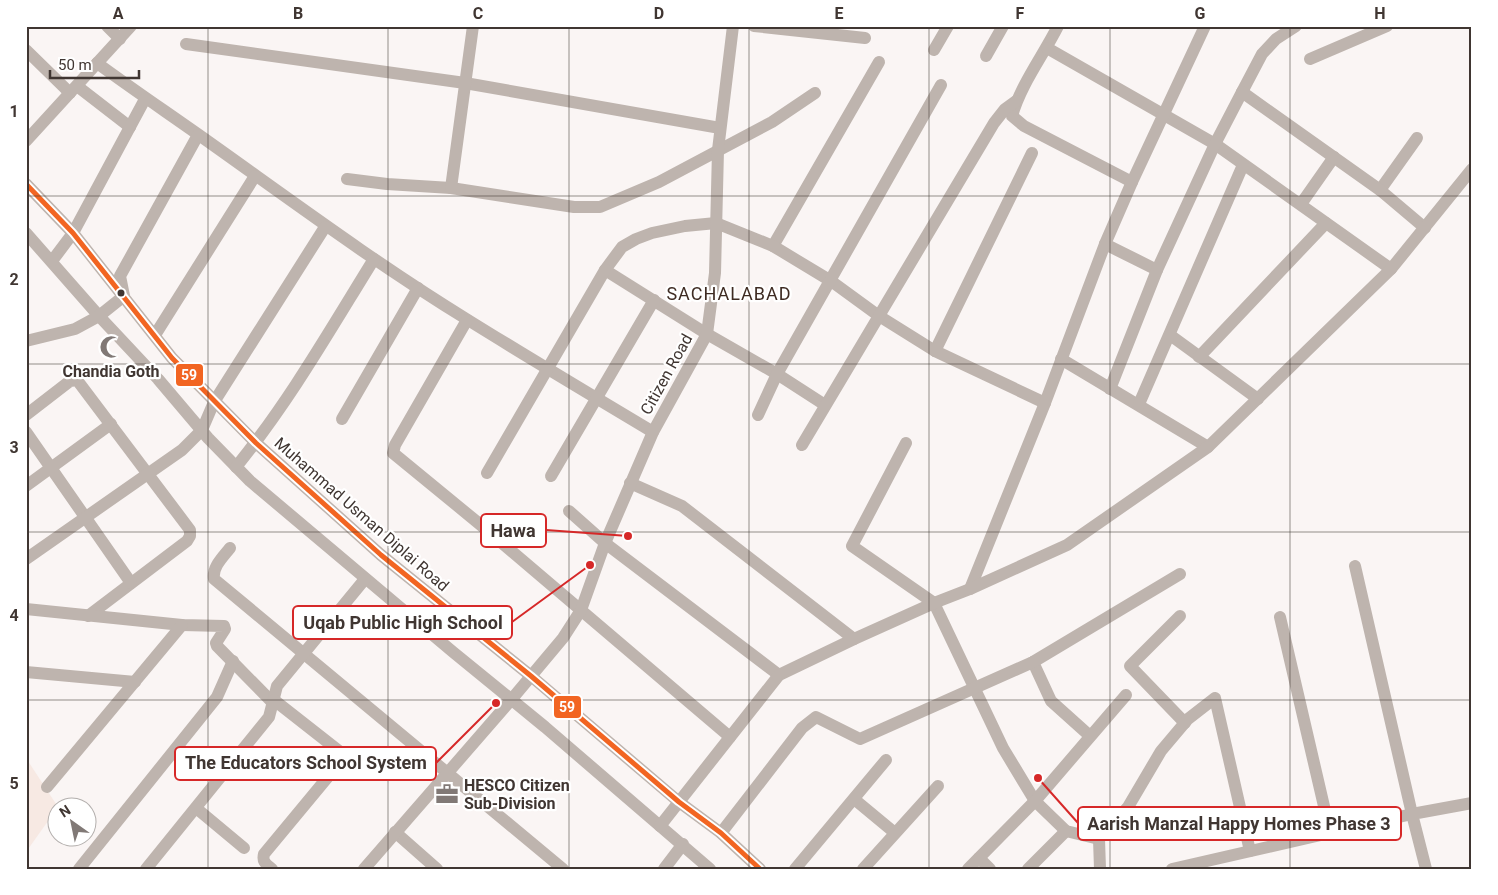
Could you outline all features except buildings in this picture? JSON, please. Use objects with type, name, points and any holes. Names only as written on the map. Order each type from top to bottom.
[{"type":"street","points":[[107,26],[120,38]]},
{"type":"street","points":[[26,141],[131,26]]},
{"type":"street","points":[[451,188],[473,26]]},
{"type":"street","name":"Citizen Road","points":[[364,869],[512,700],[563,638],[581,610],[605,542],[653,432],[707,334],[715,272],[718,150],[733,26]]},
{"type":"street","points":[[754,26],[865,38]]},
{"type":"street","points":[[934,50],[948,26]]},
{"type":"street","points":[[986,56],[1003,26]]},
{"type":"street","points":[[1058,26],[1048,48],[1016,101],[1012,116],[1024,126],[1132,182]]},
{"type":"street","points":[[1110,389],[1157,270],[1242,92],[1262,54],[1276,38],[1296,26]]},
{"type":"street","points":[[1310,59],[1387,26]]},
{"type":"street","points":[[970,589],[1045,403],[1105,244],[1203,27]]},
{"type":"street","points":[[186,44],[465,83],[720,128]]},
{"type":"street","points":[[1048,48],[1216,144],[1391,269]]},
{"type":"street","points":[[26,50],[74,89],[130,127]]},
{"type":"street","points":[[773,246],[880,62]]},
{"type":"street","points":[[97,63],[145,99],[374,260],[467,320],[653,432]]},
{"type":"street","points":[[758,415],[777,374],[941,85]]},
{"type":"street","points":[[1242,92],[1380,190],[1425,228]]},
{"type":"street","points":[[347,179],[387,184],[451,188],[574,207],[600,206],[659,182],[772,122],[815,93]]},
{"type":"street","points":[[52,261],[73,234],[145,99]]},
{"type":"street","points":[[802,445],[994,122],[1005,109],[1016,101]]},
{"type":"street","points":[[26,341],[75,329],[99,316],[124,296],[120,276],[198,135]]},
{"type":"street","points":[[1380,190],[1417,138]]},
{"type":"street","points":[[935,351],[1032,153]]},
{"type":"street","points":[[1301,204],[1334,157]]},
{"type":"street","points":[[1139,404],[1244,165]]},
{"type":"street","points":[[660,826],[779,675],[854,639],[1067,545],[1208,447],[1391,269],[1472,169]]},
{"type":"street","points":[[155,335],[255,176]]},
{"type":"street","name":"Muhammad Usman Diplai Road","points":[[26,184],[73,234],[172,358],[256,443],[381,555],[531,676],[679,802],[721,833],[760,869]]},
{"type":"street","points":[[487,473],[605,270],[622,247],[652,233],[685,226],[716,223],[773,246],[831,281],[879,316],[935,351],[1045,403]]},
{"type":"street","points":[[1199,357],[1326,223]]},
{"type":"street","points":[[27,556],[182,450],[202,430],[214,402],[325,226]]},
{"type":"street","points":[[26,233],[250,481],[683,844],[710,869]]},
{"type":"street","points":[[1105,244],[1157,270]]},
{"type":"street","points":[[236,467],[256,443],[294,389],[374,260]]},
{"type":"street","points":[[605,270],[707,334],[825,404]]},
{"type":"street","points":[[342,419],[418,288]]},
{"type":"street","points":[[551,476],[654,300]]},
{"type":"street","points":[[467,320],[395,445],[393,453],[730,737]]},
{"type":"street","points":[[1170,335],[1258,399]]},
{"type":"street","points":[[1061,359],[1208,447]]},
{"type":"street","points":[[26,414],[70,381],[77,380],[190,530],[190,536],[187,541],[88,616]]},
{"type":"street","points":[[26,486],[111,424]]},
{"type":"street","points":[[26,432],[131,582]]},
{"type":"street","points":[[906,443],[852,546],[934,603],[1003,748],[1035,801],[1066,831],[1099,839]]},
{"type":"street","points":[[630,484],[682,506],[854,639]]},
{"type":"street","points":[[569,511],[605,542],[779,675]]},
{"type":"street","points":[[230,548],[217,565],[213,573],[214,579],[563,869]]},
{"type":"street","points":[[1355,566],[1426,869]]},
{"type":"street","points":[[721,833],[802,728],[816,718],[860,739],[975,686],[1033,662],[1180,574]]},
{"type":"street","points":[[146,869],[269,717],[277,686],[365,579]]},
{"type":"street","points":[[26,609],[182,625],[224,626],[225,629],[216,643],[273,702],[342,754],[342,760],[264,854],[263,859],[265,863],[272,869]]},
{"type":"street","points":[[1180,616],[1130,666],[1185,723]]},
{"type":"street","points":[[1280,618],[1330,832]]},
{"type":"street","points":[[47,787],[182,625]]},
{"type":"street","points":[[79,869],[217,698],[233,661]]},
{"type":"street","points":[[1033,662],[1051,700],[1090,736]]},
{"type":"street","points":[[26,672],[134,682]]},
{"type":"street","points":[[968,869],[1035,801],[1126,695]]},
{"type":"street","points":[[1100,869],[1099,839],[1128,807],[1161,751],[1185,723],[1215,698],[1250,851]]},
{"type":"street","points":[[795,869],[886,760]]},
{"type":"street","points":[[863,869],[938,786]]},
{"type":"street","points":[[854,799],[894,833]]},
{"type":"street","points":[[1172,869],[1330,832],[1472,803]]},
{"type":"street","points":[[196,808],[244,848]]},
{"type":"street","points":[[1028,869],[1066,831]]},
{"type":"street","points":[[395,832],[437,869]]},
{"type":"street","points":[[664,869],[683,844]]},
{"type":"street","points":[[979,858],[990,869]]},
{"type":"shaded area","points":[[26,758],[52,798],[48,798],[48,821],[26,852]]},
{"type":"transit line","name":"59","points":[[26,184],[73,233],[172,358],[256,443],[381,555],[531,676],[679,802],[721,833],[760,869]]},
{"type":"place","name":"Chandia Goth","points":[[111,347]]},
{"type":"place","name":"Hawa","points":[[628,536]]},
{"type":"place","name":"Uqab Public High School","points":[[590,565]]},
{"type":"place","name":"The Educators School System","points":[[496,703]]},
{"type":"place","name":"Aarish Manzal Happy Homes Phase 3","points":[[1038,778]]},
{"type":"place","name":"HESCO Citizen Sub-Division","points":[[447,794]]},
{"type":"district","name":"SACHALABAD","points":[[729,294]]}]
